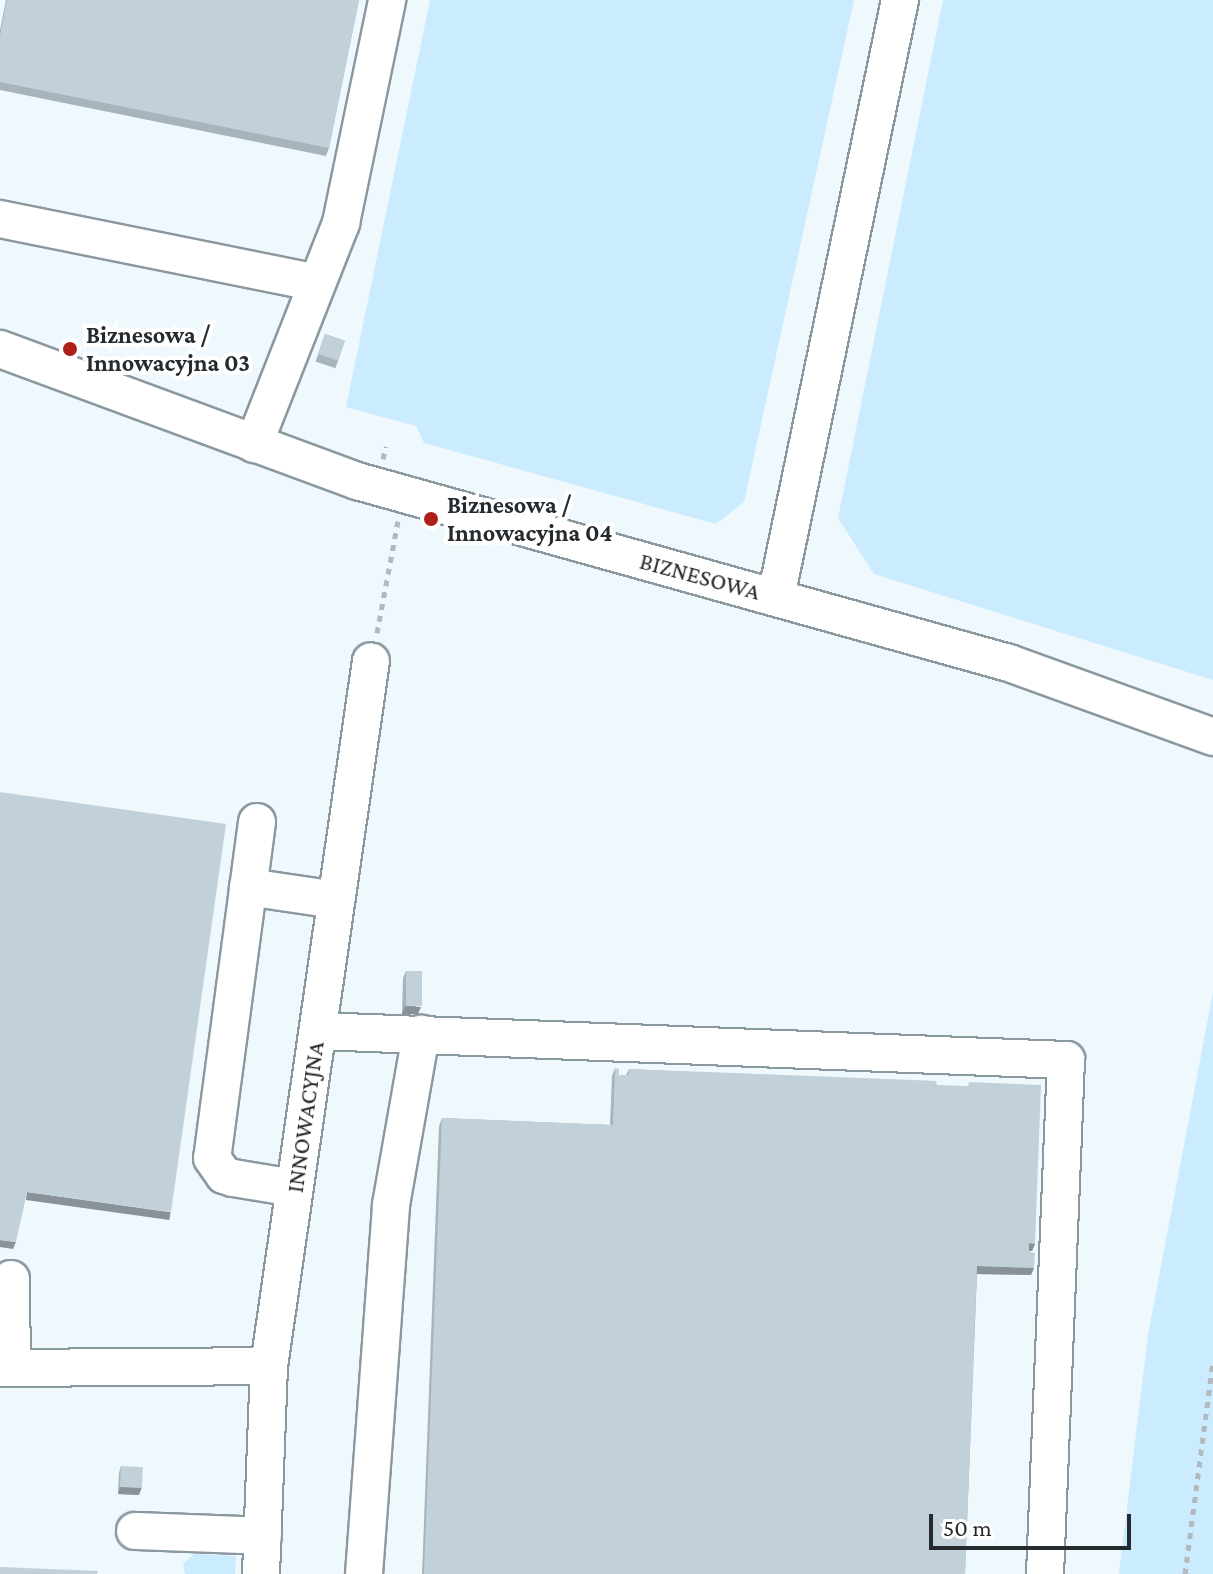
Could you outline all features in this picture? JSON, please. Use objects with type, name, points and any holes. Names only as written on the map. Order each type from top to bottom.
[{"type":"street","points":[[254,444],[341,223],[387,0]]},
{"type":"street","name":"BIZNESOWA","points":[[0,349],[254,444],[403,494],[776,597],[900,0]]},
{"type":"street","points":[[0,219],[316,283]]},
{"type":"street","points":[[776,597],[1009,663],[1213,737]]},
{"type":"street","name":"INNOWACYJNA","points":[[261,1574],[269,1366],[371,661]]},
{"type":"street","points":[[257,822],[212,1158],[216,1167],[233,1178],[294,1188]]},
{"type":"street","points":[[248,887],[336,900]]},
{"type":"street","points":[[318,1031],[1066,1060],[1045,1574]]},
{"type":"street","points":[[364,1574],[391,1205],[421,1034]]},
{"type":"street","points":[[11,1279],[6,1368],[269,1366]]},
{"type":"street","points":[[135,1531],[263,1536]]},
{"type":"path","points":[[371,661],[403,494]]},
{"type":"path","points":[[1185,1574],[1213,1361]]},
{"type":"shaded area","points":[[430,0],[854,0],[744,502],[716,524],[424,443],[416,426],[346,407]]},
{"type":"shaded area","points":[[943,0],[1213,0],[1213,680],[874,574],[838,518]]},
{"type":"shaded area","points":[[1213,992],[1213,1574],[1119,1574],[1148,1335]]},
{"type":"shaded area","points":[[194,1554],[236,1556],[235,1574],[185,1574],[183,1564]]},
{"type":"building","points":[[7,0],[359,0],[329,148],[0,82],[0,36]]},
{"type":"building","points":[[325,334],[345,341],[338,361],[318,354]]},
{"type":"building","points":[[0,792],[226,824],[171,1212],[27,1192],[16,1242],[0,1240]]},
{"type":"building","points":[[406,971],[422,971],[422,1006],[406,1006]]},
{"type":"building","points":[[615,1068],[619,1069],[619,1075],[628,1075],[629,1069],[936,1081],[937,1085],[968,1086],[969,1082],[1041,1085],[1035,1244],[1029,1243],[1029,1252],[1035,1253],[1034,1268],[977,1266],[965,1574],[424,1574],[442,1118],[613,1125]]},
{"type":"building","points":[[121,1466],[143,1467],[142,1488],[120,1487]]},
{"type":"building","points":[[0,1567],[98,1571],[97,1574],[0,1574]]},
{"type":"place","name":"Biznesowa / Innowacyjna 03","points":[[70,349]]},
{"type":"place","name":"Biznesowa / Innowacyjna 04","points":[[431,519]]}]
